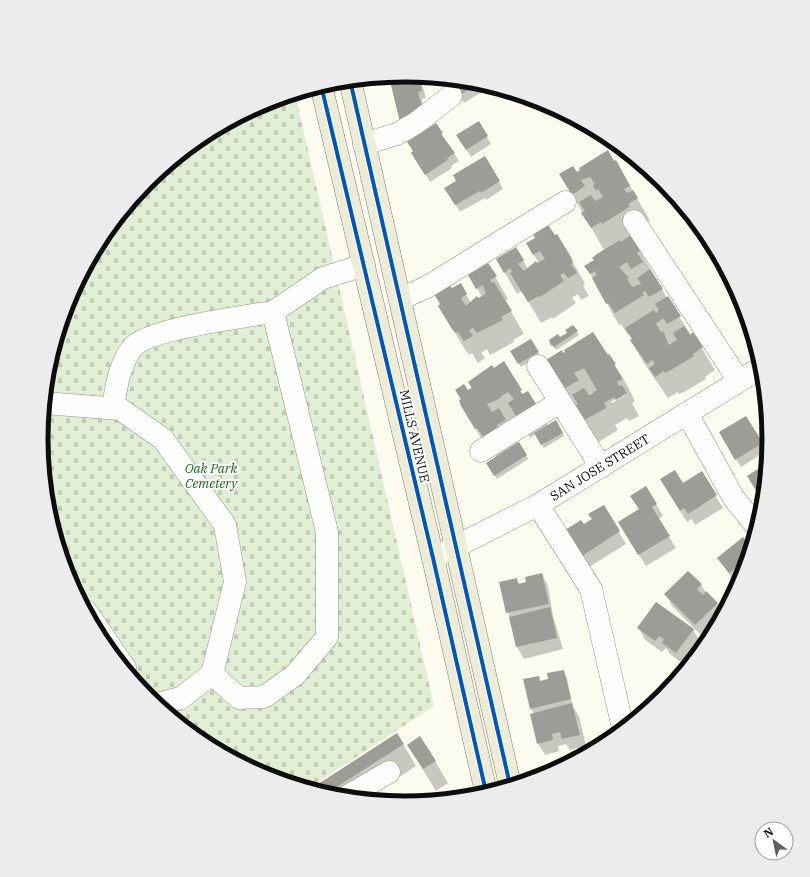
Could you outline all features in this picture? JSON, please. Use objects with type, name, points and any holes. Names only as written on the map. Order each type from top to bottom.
[{"type":"main road","name":"MILLS AVENUE","points":[[351,86],[457,546],[509,780]]},
{"type":"main road","name":"MILLS AVENUE","points":[[323,91],[433,558],[485,786]]},
{"type":"street","points":[[364,144],[397,134],[416,123],[451,96]]},
{"type":"street","points":[[400,299],[427,287],[565,202]]},
{"type":"street","points":[[634,221],[739,381]]},
{"type":"street","points":[[113,408],[118,376],[133,347],[153,336],[199,324],[273,312],[323,278],[364,265]]},
{"type":"street","points":[[212,674],[238,698],[264,697],[295,675],[327,637],[327,532],[273,312]]},
{"type":"street","points":[[538,366],[601,467]]},
{"type":"street","name":"SAN JOSE STREET","points":[[433,558],[538,505],[755,371]]},
{"type":"street","points":[[481,451],[560,402]]},
{"type":"street","points":[[50,403],[120,409],[163,439],[225,525],[235,582],[212,674],[181,698],[165,702]]},
{"type":"street","points":[[687,414],[733,497],[752,521]]},
{"type":"street","points":[[538,505],[591,589],[622,722]]},
{"type":"street","points":[[355,792],[389,772]]},
{"type":"green space","name":"Oak Park Cemetery","points":[[296,98],[434,706],[316,784],[290,777],[247,759],[226,748],[188,722],[153,691],[122,656],[108,637],[85,596],[75,575],[60,531],[51,485],[49,462],[48,438],[51,392],[60,346],[67,324],[75,302],[96,260],[108,240],[137,203],[170,170],[188,155],[227,129],[247,118]]},
{"type":"building","points":[[403,82],[420,82],[422,91],[418,92],[422,108],[417,118],[400,122],[391,85]]},
{"type":"building","points":[[453,85],[472,88],[458,96],[452,86]]},
{"type":"building","points":[[479,121],[488,136],[466,150],[456,135]]},
{"type":"building","points":[[436,123],[443,133],[441,134],[455,153],[447,158],[448,160],[425,175],[411,153],[413,151],[407,142]]},
{"type":"building","points":[[608,150],[614,161],[616,160],[630,186],[624,189],[627,193],[633,190],[638,198],[628,204],[630,206],[625,210],[602,224],[601,222],[591,228],[581,213],[585,211],[579,202],[591,195],[595,201],[603,197],[598,189],[596,191],[593,185],[595,184],[590,177],[581,180],[585,186],[572,195],[559,174],[573,166],[577,172],[580,170],[579,168]]},
{"type":"building","points":[[485,156],[500,181],[481,193],[480,191],[455,205],[444,188],[456,181],[453,175]]},
{"type":"building","points":[[548,225],[555,235],[557,234],[571,257],[573,262],[571,264],[577,273],[568,278],[564,273],[560,275],[564,281],[540,297],[539,296],[528,302],[510,273],[512,272],[510,268],[504,273],[496,259],[516,247],[524,260],[518,264],[524,271],[536,261],[537,263],[545,259],[540,251],[533,255],[526,243],[535,238],[533,234]]},
{"type":"building","points":[[631,235],[641,250],[637,253],[643,262],[631,269],[627,262],[619,267],[629,278],[627,279],[632,287],[641,284],[637,278],[650,269],[663,289],[649,297],[645,291],[642,293],[644,295],[615,313],[608,303],[606,304],[592,278],[597,275],[595,271],[590,274],[584,266],[594,260],[592,258],[597,254],[620,240],[621,242]]},
{"type":"building","points":[[488,263],[497,276],[490,280],[492,283],[494,282],[512,311],[501,317],[503,320],[477,333],[473,328],[469,330],[473,336],[464,341],[458,332],[456,333],[452,329],[438,306],[440,304],[434,294],[449,285],[452,288],[461,283],[467,294],[461,298],[466,306],[477,296],[478,298],[486,294],[483,285],[476,289],[468,275]]},
{"type":"building","points":[[668,296],[681,316],[667,324],[663,318],[656,324],[661,332],[663,331],[669,345],[677,340],[673,333],[684,326],[690,335],[693,332],[703,347],[693,354],[694,356],[671,370],[665,373],[664,371],[655,377],[649,368],[655,364],[652,360],[647,364],[630,340],[632,339],[625,328],[654,310],[656,313],[659,310],[655,304]]},
{"type":"building","points":[[573,325],[578,331],[554,347],[552,345],[551,346],[549,340],[558,334],[560,337],[567,333],[565,330]]},
{"type":"building","points":[[593,332],[608,355],[609,354],[616,364],[614,365],[623,379],[617,382],[619,386],[622,385],[627,393],[616,400],[614,397],[604,403],[606,408],[583,421],[574,406],[578,404],[572,395],[584,388],[589,395],[597,390],[584,368],[574,373],[579,380],[564,389],[546,360],[562,350],[563,353],[565,352],[564,350]]},
{"type":"building","points":[[531,339],[539,352],[518,364],[510,351]]},
{"type":"building","points":[[504,361],[522,390],[520,391],[522,394],[528,391],[536,404],[516,416],[508,403],[514,399],[508,392],[500,397],[501,398],[487,404],[492,412],[499,408],[506,420],[497,425],[499,429],[484,438],[477,428],[475,429],[461,406],[459,400],[461,399],[455,390],[464,384],[468,390],[472,388],[468,382],[492,365],[494,368]]},
{"type":"building","points":[[746,416],[762,441],[762,444],[735,460],[719,432]]},
{"type":"building","points":[[556,420],[563,433],[541,445],[534,433]]},
{"type":"building","points":[[519,442],[527,455],[494,476],[486,463]]},
{"type":"building","points":[[761,467],[758,493],[747,476]]},
{"type":"building","points":[[675,470],[683,483],[702,471],[717,495],[688,514],[684,508],[680,511],[660,479]]},
{"type":"building","points":[[646,486],[657,504],[652,507],[670,536],[638,555],[618,522],[639,509],[630,496]]},
{"type":"building","points":[[604,505],[620,531],[582,556],[565,530],[581,520],[584,524],[592,519],[588,514]]},
{"type":"building","points":[[743,537],[747,541],[737,570],[736,568],[729,573],[717,558]]},
{"type":"building","points":[[688,571],[702,584],[697,589],[703,595],[706,591],[718,603],[695,625],[664,594]]},
{"type":"building","points":[[542,573],[549,604],[506,613],[499,582],[517,578],[518,584],[526,582],[525,577]]},
{"type":"building","points":[[656,602],[694,629],[676,653],[662,643],[664,639],[659,636],[655,641],[637,628]]},
{"type":"building","points":[[550,607],[557,638],[516,647],[509,617]]},
{"type":"building","points":[[564,670],[571,699],[530,709],[523,679],[539,676],[540,681],[548,679],[547,673]]},
{"type":"building","points":[[572,703],[580,735],[562,739],[560,732],[552,734],[553,740],[537,744],[530,714]]},
{"type":"building","points":[[397,733],[404,744],[334,789],[318,784]]},
{"type":"building","points":[[420,736],[436,761],[423,769],[407,745]]},
{"type":"cycle path","points":[[351,86],[509,780]]},
{"type":"cycle path","points":[[323,91],[433,558],[485,786]]}]
